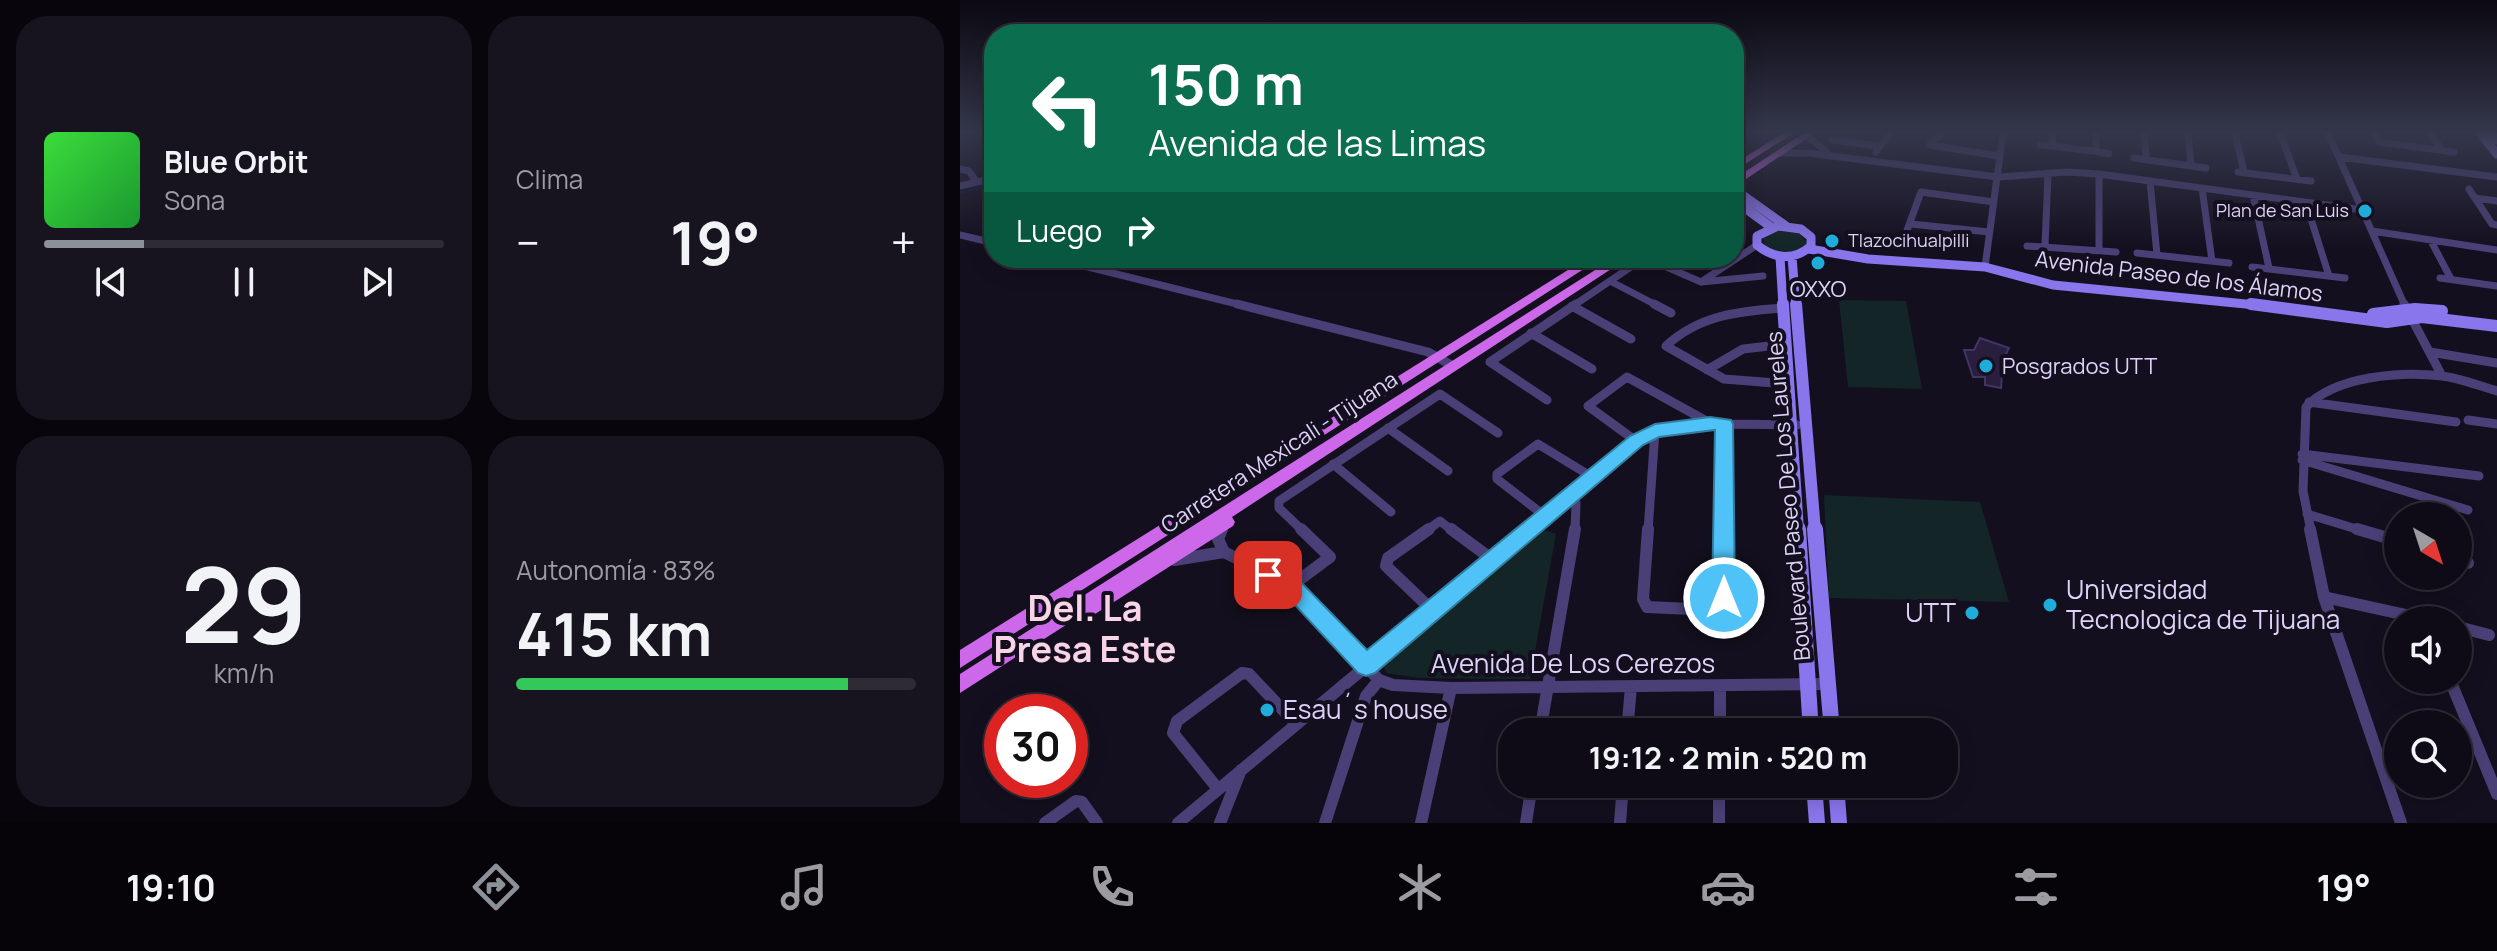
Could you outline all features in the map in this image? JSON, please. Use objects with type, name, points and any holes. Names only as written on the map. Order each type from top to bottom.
[{"type":"main road","points":[[1744,186],[1760,171]]},
{"type":"main road","name":"Carretera Mexicali - Tijuana","points":[[960,684],[1446,362],[1581,268]]},
{"type":"main road","name":"Carretera Mexicali - Tijuana","points":[[960,660],[1604,268]]},
{"type":"main road","points":[[1052,624],[1103,603],[1440,383],[1452,373],[1446,362]]},
{"type":"street","points":[[969,171],[976,181]]},
{"type":"street","points":[[1956,171],[1998,177],[2048,173],[2099,174],[2363,210]]},
{"type":"street","points":[[1986,264],[1999,171]]},
{"type":"street","points":[[2241,171],[2311,181]]},
{"type":"street","points":[[2294,171],[2297,179]]},
{"type":"street","points":[[2346,171],[2410,315],[2442,376]]},
{"type":"street","points":[[2453,171],[2497,177]]},
{"type":"street","points":[[2045,246],[2048,173]]},
{"type":"street","points":[[2099,174],[2099,249]]},
{"type":"street","points":[[960,186],[984,180]]},
{"type":"street","points":[[2150,181],[2157,255]]},
{"type":"street","points":[[2202,188],[2212,261]]},
{"type":"street","points":[[2469,189],[2492,224],[2497,225]]},
{"type":"street","points":[[1905,236],[1921,192],[1994,202]]},
{"type":"street","points":[[2253,195],[2269,268]]},
{"type":"street","points":[[1744,197],[1786,226],[1807,233],[1810,246],[1786,257],[1765,253],[1757,245]]},
{"type":"street","points":[[2475,198],[2497,201]]},
{"type":"street","points":[[1744,199],[1771,227]]},
{"type":"street","points":[[2306,203],[2329,276]]},
{"type":"street","points":[[1911,224],[1989,232]]},
{"type":"street","points":[[1744,254],[1757,245],[1760,233],[1771,227],[1786,226]]},
{"type":"street","points":[[2372,231],[2497,250]]},
{"type":"street","points":[[960,235],[984,241]]},
{"type":"street","points":[[2431,241],[2451,279]]},
{"type":"street","name":"Avenida Paseo de los Álamos","points":[[1810,246],[1868,259],[1986,264],[2052,278],[2188,288],[2380,315],[2497,318]]},
{"type":"street","points":[[2027,246],[2116,252]]},
{"type":"street","points":[[2137,253],[2229,263]]},
{"type":"street","name":"Boulevard Paseo De Los Laureles","points":[[1786,257],[1783,308],[1788,384],[1798,426],[1831,718]]},
{"type":"street","name":"Boulevard Paseo De Los Laureles","points":[[1786,257],[1798,426],[1810,718]]},
{"type":"street","points":[[2252,267],[2345,278]]},
{"type":"street","points":[[1090,268],[1446,362]]},
{"type":"street","points":[[1547,400],[1490,362],[1630,268]]},
{"type":"street","points":[[1676,268],[1701,282],[1763,276]]},
{"type":"street","points":[[1701,282],[1722,268]]},
{"type":"street","points":[[2440,278],[2497,286]]},
{"type":"street","points":[[1610,281],[1671,313]]},
{"type":"street","points":[[1572,306],[1631,339]]},
{"type":"street","points":[[1783,308],[1712,317],[1685,330],[1666,346],[1731,381],[1788,384]]},
{"type":"street","name":"Avenida Paseo de los Álamos","points":[[2410,315],[2497,326]]},
{"type":"street","points":[[1531,333],[1592,369]]},
{"type":"street","points":[[1707,370],[1731,352],[1747,346],[1786,344]]},
{"type":"street","points":[[2430,352],[2497,363]]},
{"type":"street","points":[[2401,823],[2324,597],[2307,514],[2302,457],[2309,402],[2321,391],[2366,378],[2442,376],[2497,391]]},
{"type":"street","points":[[1636,441],[1588,406],[1627,377],[1710,423]]},
{"type":"street","points":[[1291,586],[1330,557],[1277,505],[1440,394],[1498,433]]},
{"type":"street","points":[[2309,402],[2456,422]]},
{"type":"street","points":[[2468,420],[2497,424]]},
{"type":"street","points":[[1178,823],[1636,441],[1655,431],[1710,423],[1798,426]]},
{"type":"street","points":[[1655,431],[1643,599],[1647,607],[1713,610],[1724,598],[1724,424]]},
{"type":"street","points":[[1388,428],[1448,471]]},
{"type":"street","points":[[1545,516],[1497,479],[1497,474],[1538,444],[1592,477]]},
{"type":"street","points":[[2302,457],[2479,476]]},
{"type":"street","points":[[2302,457],[2443,502]]},
{"type":"street","points":[[1333,464],[1391,512]]},
{"type":"street","points":[[1542,718],[1575,528],[1576,503],[1572,494]]},
{"type":"street","points":[[2307,514],[2384,537]]},
{"type":"street","points":[[1432,610],[1386,566],[1388,558],[1440,521],[1493,560]]},
{"type":"street","points":[[1224,552],[1218,539],[1225,524]]},
{"type":"street","points":[[1168,561],[1224,552],[1291,586],[1379,680],[1366,696],[1325,823]]},
{"type":"street","points":[[2324,597],[2384,611]]},
{"type":"street","points":[[2472,631],[2489,635]]},
{"type":"street","points":[[1218,789],[1173,733],[1177,721],[1242,673],[1249,674],[1296,724]]},
{"type":"street","name":"Avenida De Los Cerezos","points":[[1379,680],[1393,685],[1451,688],[1828,684]]},
{"type":"street","points":[[1720,686],[1720,718]]},
{"type":"street","points":[[1628,718],[1631,687]]},
{"type":"street","points":[[1421,823],[1451,688]]},
{"type":"street","points":[[2456,694],[2497,794]]},
{"type":"street","points":[[1220,823],[1241,770]]},
{"type":"street","points":[[1526,823],[1530,798]]},
{"type":"street","points":[[1620,823],[1622,798]]},
{"type":"street","points":[[1719,798],[1719,823]]},
{"type":"street","points":[[1815,798],[1817,823]]},
{"type":"street","points":[[1837,798],[1839,823]]},
{"type":"street","points":[[1045,823],[1076,801],[1082,802],[1097,823]]},
{"type":"shaded area","points":[[1777,229],[1799,232],[1807,243],[1801,251],[1780,254],[1764,246],[1763,237]]},
{"type":"shaded area","points":[[1839,300],[1906,301],[1922,389],[1848,387]]},
{"type":"shaded area","points":[[1824,495],[1980,502],[2009,602],[1829,598]]},
{"type":"shaded area","points":[[1544,530],[1556,534],[1530,679],[1419,678],[1386,673],[1383,663]]},
{"type":"building","name":"Posgrados UTT","points":[[1980,338],[2009,348],[2003,360],[2001,388],[1985,385],[1985,377],[1973,377],[1964,350],[1974,350]]},
{"type":"waterway","points":[[960,193],[984,187]]},
{"type":"place","name":"Plan de San Luis","points":[[2365,211]]},
{"type":"place","name":"Tlazocihualpilli","points":[[1832,241]]},
{"type":"place","name":"OXXO","points":[[1818,263]]},
{"type":"place","name":"Posgrados UTT","points":[[1986,366]]},
{"type":"place","name":"Universidad Tecnologica de Tijuana","points":[[2050,605]]},
{"type":"place","name":"UTT","points":[[1972,613]]},
{"type":"place","name":"Esau´s house","points":[[1267,710]]},
{"type":"district","name":"Del. La Presa Este","points":[[1085,628]]},
{"type":"route","points":[[1268,575],[1291,586],[1366,665],[1636,441],[1655,431],[1710,423],[1724,424],[1724,598]]}]
